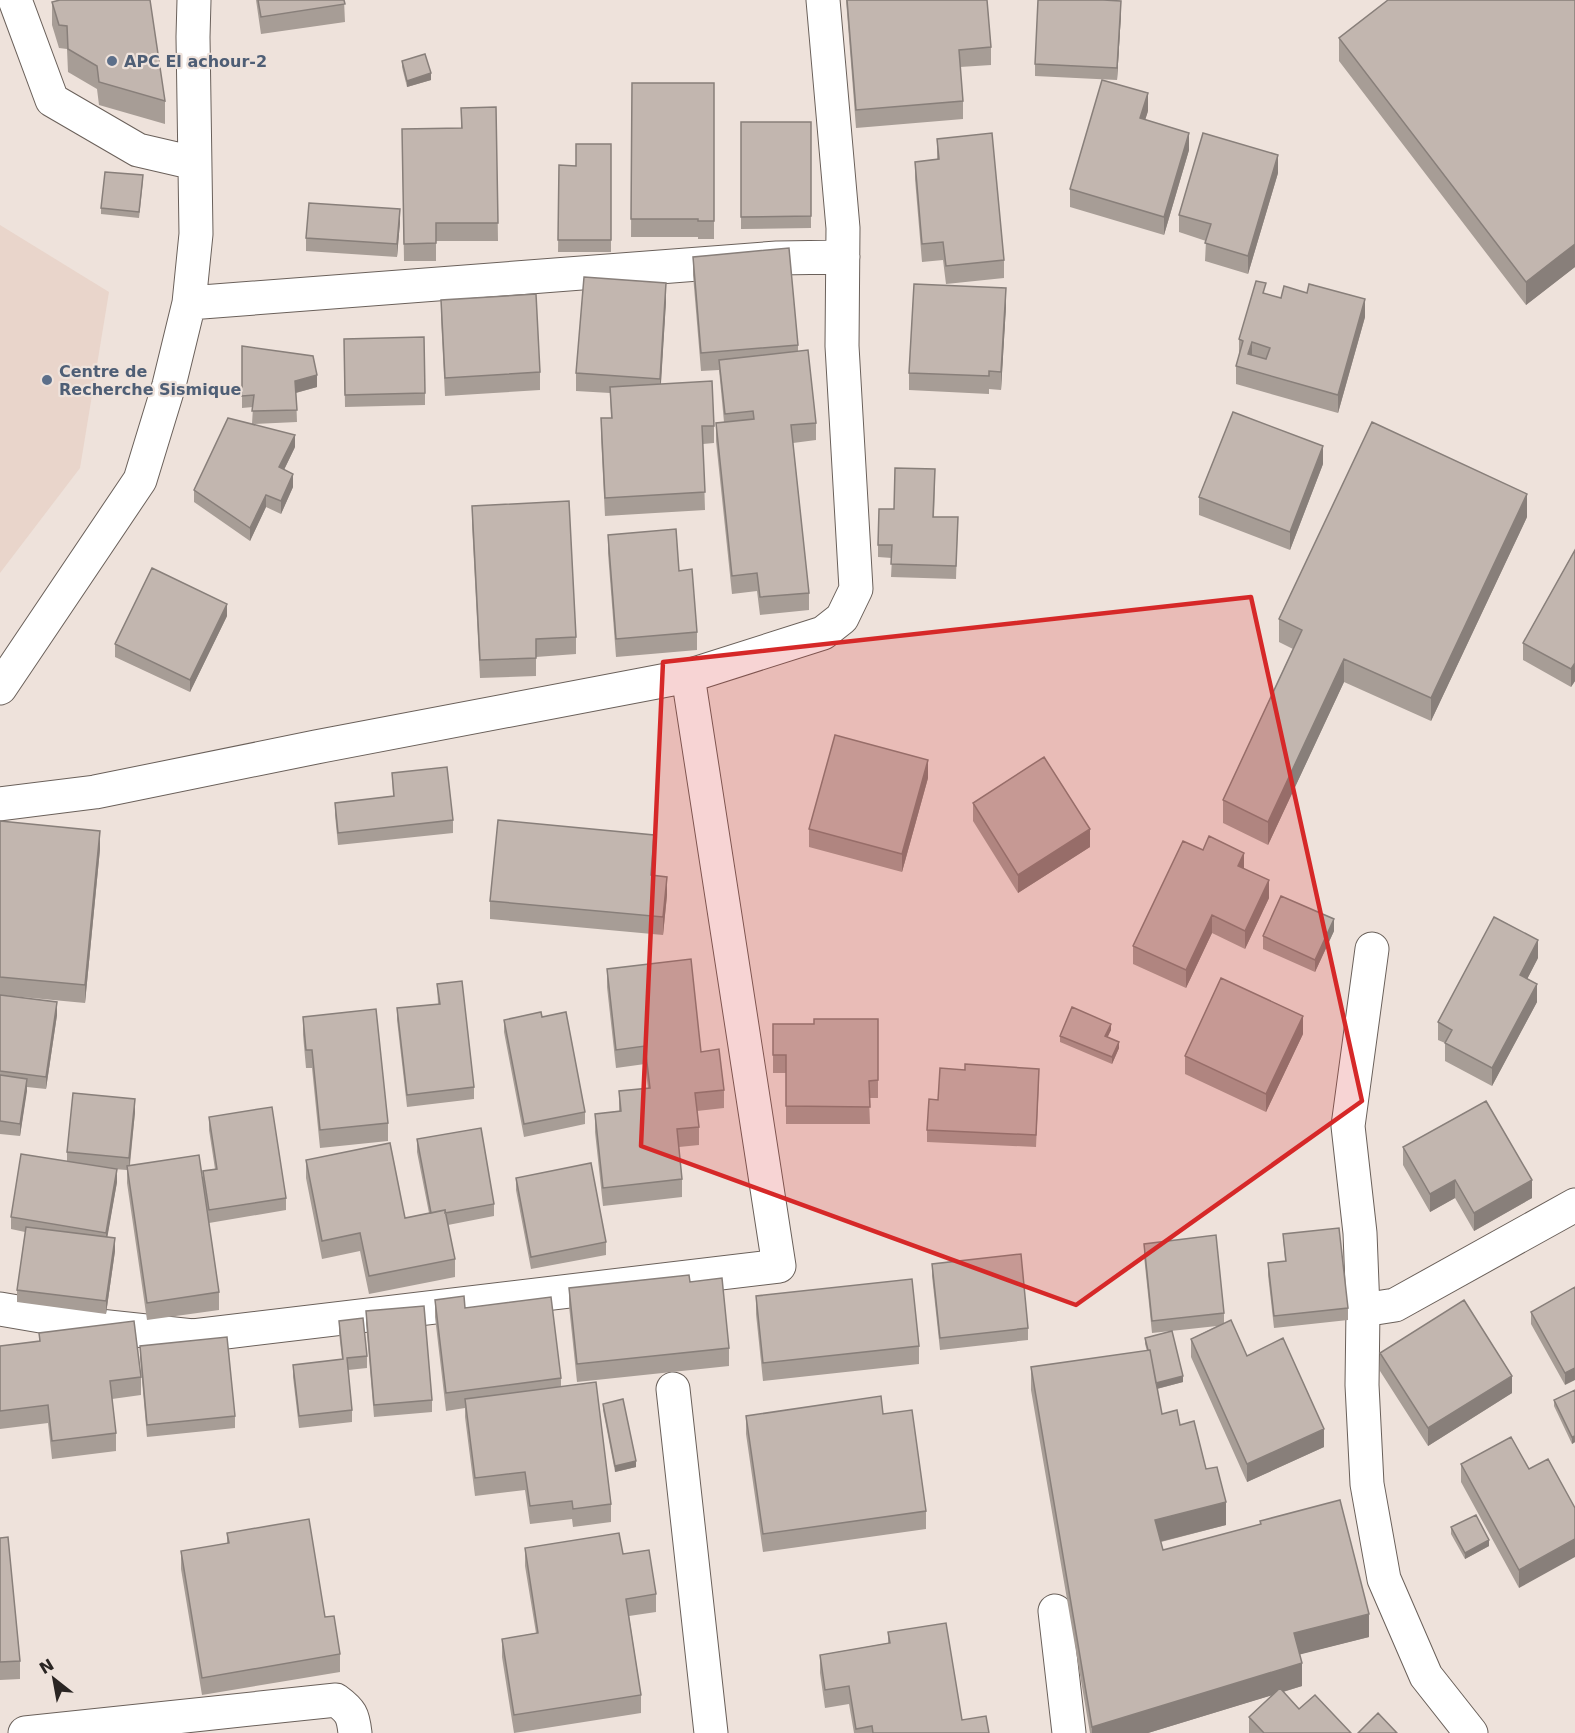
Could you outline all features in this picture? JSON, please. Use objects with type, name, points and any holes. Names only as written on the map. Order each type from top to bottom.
[{"type":"street","points":[[15,0],[52,100],[138,150],[194,163]]},
{"type":"street","points":[[0,688],[140,480],[169,385],[189,303],[196,234],[194,0]]},
{"type":"street","points":[[0,804],[95,792],[688,676],[823,633],[842,618],[856,588],[842,346],[843,228],[823,0]]},
{"type":"street","points":[[189,303],[777,258],[843,257]]},
{"type":"street","points":[[0,1309],[99,1326],[193,1336],[779,1266],[688,676]]},
{"type":"street","points":[[1372,949],[1348,1126],[1360,1233],[1363,1310],[1362,1385],[1367,1484],[1384,1579],[1426,1676],[1471,1733]]},
{"type":"street","points":[[1363,1310],[1395,1305],[1575,1205]]},
{"type":"street","points":[[673,1389],[711,1733]]},
{"type":"street","points":[[1055,1611],[1069,1733]]},
{"type":"street","points":[[25,1733],[336,1700],[353,1717],[355,1733]]},
{"type":"highlighted area","points":[[1251,597],[1362,1101],[1076,1305],[641,1146],[663,662]]},
{"type":"shaded area","name":"Centre de Recherche Sismique","points":[[0,225],[109,292],[80,468],[0,573]]},
{"type":"building","name":"APC El achour-2","points":[[60,0],[150,0],[165,101],[99,82],[97,66],[68,49],[67,26],[59,25],[52,2]]},
{"type":"building","points":[[258,0],[344,0],[345,4],[261,17]]},
{"type":"building","points":[[847,0],[987,0],[991,47],[959,50],[963,101],[856,110]]},
{"type":"building","points":[[1038,0],[1121,1],[1117,68],[1035,64]]},
{"type":"building","points":[[1388,0],[1575,0],[1575,244],[1526,282],[1339,38]]},
{"type":"building","points":[[425,54],[431,73],[407,81],[402,61]]},
{"type":"building","points":[[1102,80],[1148,93],[1140,118],[1189,133],[1164,217],[1070,189]]},
{"type":"building","points":[[632,83],[714,83],[714,221],[631,219]]},
{"type":"building","points":[[496,107],[498,223],[436,223],[436,243],[404,244],[402,129],[462,128],[461,108]]},
{"type":"building","points":[[741,122],[811,122],[811,216],[741,217]]},
{"type":"building","points":[[992,133],[1004,260],[946,266],[943,242],[922,244],[915,162],[939,159],[937,139]]},
{"type":"building","points":[[1203,133],[1278,155],[1248,256],[1205,243],[1211,224],[1179,215]]},
{"type":"building","points":[[576,144],[611,144],[611,240],[558,240],[559,165],[576,166]]},
{"type":"building","points":[[105,172],[143,175],[139,212],[101,208]]},
{"type":"building","points":[[309,203],[400,209],[397,244],[306,238]]},
{"type":"building","points":[[789,248],[798,345],[701,353],[693,257]]},
{"type":"building","points":[[584,277],[666,283],[660,379],[576,373]]},
{"type":"building","points":[[1256,281],[1266,283],[1263,293],[1281,298],[1284,286],[1307,293],[1309,284],[1365,299],[1338,395],[1236,366],[1243,341],[1239,339]],"holes":[[[1252,342],[1270,348],[1266,359],[1248,354]]]},
{"type":"building","points":[[914,284],[1006,288],[1001,372],[989,371],[989,376],[909,373]]},
{"type":"building","points":[[536,294],[540,372],[445,378],[441,300]]},
{"type":"building","points":[[424,337],[425,393],[345,395],[344,339]]},
{"type":"building","points":[[242,346],[313,356],[317,375],[295,381],[297,410],[252,411],[254,395],[242,396]]},
{"type":"building","points":[[808,350],[816,423],[791,425],[809,593],[760,597],[757,573],[732,576],[716,423],[754,419],[753,411],[725,414],[719,360]]},
{"type":"building","points":[[712,381],[714,426],[702,426],[705,492],[605,498],[601,418],[612,418],[610,387]]},
{"type":"building","points":[[1233,412],[1323,446],[1290,532],[1199,497]]},
{"type":"building","points":[[228,418],[295,435],[279,467],[293,474],[281,501],[266,495],[250,528],[194,490]]},
{"type":"building","points":[[1372,422],[1527,494],[1431,698],[1344,659],[1268,822],[1223,800],[1302,630],[1279,619]]},
{"type":"building","points":[[895,468],[935,469],[933,517],[958,517],[956,566],[891,564],[892,545],[878,545],[879,509],[894,509]]},
{"type":"building","points":[[569,501],[576,637],[536,639],[536,658],[480,660],[472,506]]},
{"type":"building","points":[[676,529],[679,571],[692,569],[697,632],[616,639],[608,535]]},
{"type":"building","points":[[1575,550],[1575,663],[1571,669],[1523,643]]},
{"type":"building","points":[[152,568],[227,604],[190,680],[115,644]]},
{"type":"building","points":[[835,735],[928,760],[902,854],[809,829]]},
{"type":"building","points":[[1044,757],[1090,829],[1018,875],[973,803]]},
{"type":"building","points":[[447,767],[453,820],[338,833],[335,803],[394,796],[392,773]]},
{"type":"building","points":[[498,820],[654,835],[651,875],[667,877],[663,917],[490,901]]},
{"type":"building","points":[[0,821],[100,831],[85,985],[0,977]]},
{"type":"building","points":[[1209,836],[1244,853],[1238,866],[1269,880],[1245,931],[1212,915],[1186,970],[1133,946],[1183,841],[1203,850]]},
{"type":"building","points":[[1281,896],[1334,919],[1315,960],[1263,936]]},
{"type":"building","points":[[1494,917],[1538,940],[1520,975],[1537,984],[1492,1068],[1445,1043],[1452,1030],[1438,1022]]},
{"type":"building","points":[[691,959],[701,1052],[719,1049],[724,1090],[695,1093],[699,1127],[677,1129],[682,1179],[603,1188],[595,1114],[621,1111],[619,1091],[650,1088],[645,1046],[616,1050],[607,969]]},
{"type":"building","points":[[1221,978],[1303,1016],[1266,1094],[1185,1056]]},
{"type":"building","points":[[462,981],[474,1087],[407,1095],[397,1008],[440,1004],[437,984]]},
{"type":"building","points":[[0,995],[57,1002],[46,1077],[0,1071]]},
{"type":"building","points":[[1072,1007],[1111,1024],[1105,1036],[1119,1042],[1112,1057],[1060,1036]]},
{"type":"building","points":[[376,1009],[388,1123],[320,1130],[312,1050],[306,1050],[303,1017]]},
{"type":"building","points":[[541,1012],[542,1017],[566,1012],[585,1112],[524,1124],[504,1020]]},
{"type":"building","points":[[814,1019],[878,1019],[878,1080],[869,1081],[870,1107],[786,1106],[786,1055],[773,1055],[773,1024],[814,1024]]},
{"type":"building","points":[[965,1064],[1039,1069],[1036,1135],[927,1130],[929,1099],[938,1100],[940,1068],[965,1070]]},
{"type":"building","points":[[0,1075],[27,1079],[20,1124],[0,1121]]},
{"type":"building","points":[[73,1093],[135,1099],[129,1158],[67,1152]]},
{"type":"building","points":[[1486,1101],[1532,1180],[1474,1213],[1455,1180],[1430,1194],[1403,1147]]},
{"type":"building","points":[[272,1107],[286,1198],[209,1210],[203,1171],[217,1169],[209,1117]]},
{"type":"building","points":[[481,1128],[494,1204],[445,1213],[445,1210],[431,1213],[417,1139]]},
{"type":"building","points":[[390,1143],[405,1218],[445,1210],[455,1259],[369,1276],[360,1233],[322,1241],[306,1160]]},
{"type":"building","points":[[21,1154],[117,1169],[106,1233],[11,1217]]},
{"type":"building","points":[[199,1155],[219,1292],[147,1303],[127,1166]]},
{"type":"building","points":[[591,1163],[606,1242],[531,1257],[516,1178]]},
{"type":"building","points":[[26,1227],[115,1238],[106,1301],[17,1290]]},
{"type":"building","points":[[1339,1228],[1348,1308],[1274,1316],[1268,1263],[1286,1261],[1283,1234]]},
{"type":"building","points":[[1216,1235],[1224,1313],[1152,1321],[1144,1244]]},
{"type":"building","points":[[1021,1254],[1028,1328],[940,1338],[932,1264]]},
{"type":"building","points":[[689,1275],[690,1282],[722,1278],[729,1348],[577,1364],[569,1288]]},
{"type":"building","points":[[912,1279],[919,1346],[763,1363],[756,1296]]},
{"type":"building","points":[[1575,1287],[1575,1368],[1565,1373],[1531,1312]]},
{"type":"building","points":[[464,1296],[465,1308],[551,1297],[561,1378],[446,1393],[435,1300]]},
{"type":"building","points":[[1464,1300],[1512,1376],[1428,1428],[1380,1353]]},
{"type":"building","points":[[424,1306],[432,1400],[374,1405],[366,1311]]},
{"type":"building","points":[[363,1318],[367,1356],[347,1358],[352,1410],[299,1416],[293,1365],[343,1359],[339,1321]]},
{"type":"building","points":[[1231,1320],[1247,1356],[1283,1338],[1324,1429],[1247,1464],[1191,1339]]},
{"type":"building","points":[[134,1321],[141,1377],[110,1381],[116,1433],[52,1441],[48,1405],[0,1411],[0,1346],[40,1341],[39,1333]]},
{"type":"building","points":[[1172,1331],[1183,1376],[1156,1383],[1150,1350],[1148,1350],[1145,1338]]},
{"type":"building","points":[[227,1337],[235,1416],[147,1425],[140,1346]]},
{"type":"building","points":[[1150,1350],[1162,1414],[1177,1410],[1180,1425],[1194,1421],[1206,1469],[1217,1467],[1226,1502],[1155,1520],[1163,1550],[1340,1500],[1369,1614],[1294,1633],[1302,1663],[1092,1727],[1031,1367]]},
{"type":"building","points":[[596,1382],[611,1504],[573,1509],[572,1501],[530,1506],[525,1472],[475,1478],[465,1399]]},
{"type":"building","points":[[1575,1390],[1575,1436],[1572,1437],[1554,1400]]},
{"type":"building","points":[[881,1396],[883,1414],[912,1410],[926,1511],[763,1534],[746,1416]]},
{"type":"building","points":[[623,1399],[636,1461],[615,1466],[603,1404]]},
{"type":"building","points":[[1511,1437],[1529,1469],[1548,1459],[1575,1508],[1575,1539],[1519,1570],[1461,1464]]},
{"type":"building","points":[[1476,1515],[1489,1540],[1465,1553],[1451,1527]]},
{"type":"building","points":[[309,1519],[325,1617],[334,1616],[340,1654],[202,1678],[181,1551],[229,1543],[227,1533]]},
{"type":"building","points":[[619,1533],[623,1554],[649,1550],[656,1594],[626,1599],[641,1695],[514,1715],[502,1639],[538,1633],[525,1548]]},
{"type":"building","points":[[8,1537],[20,1661],[0,1662],[0,1538]]},
{"type":"building","points":[[946,1623],[962,1720],[986,1716],[989,1733],[873,1733],[872,1726],[856,1729],[849,1686],[825,1690],[820,1655],[890,1643],[888,1632]]},
{"type":"building","points":[[1280,1688],[1299,1709],[1315,1695],[1351,1733],[1264,1733],[1249,1717]]},
{"type":"building","points":[[1378,1713],[1397,1733],[1358,1733]]},
{"type":"place","name":"APC El achour-2","points":[[112,61]]},
{"type":"place","name":"Centre de Recherche Sismique","points":[[47,380]]}]
